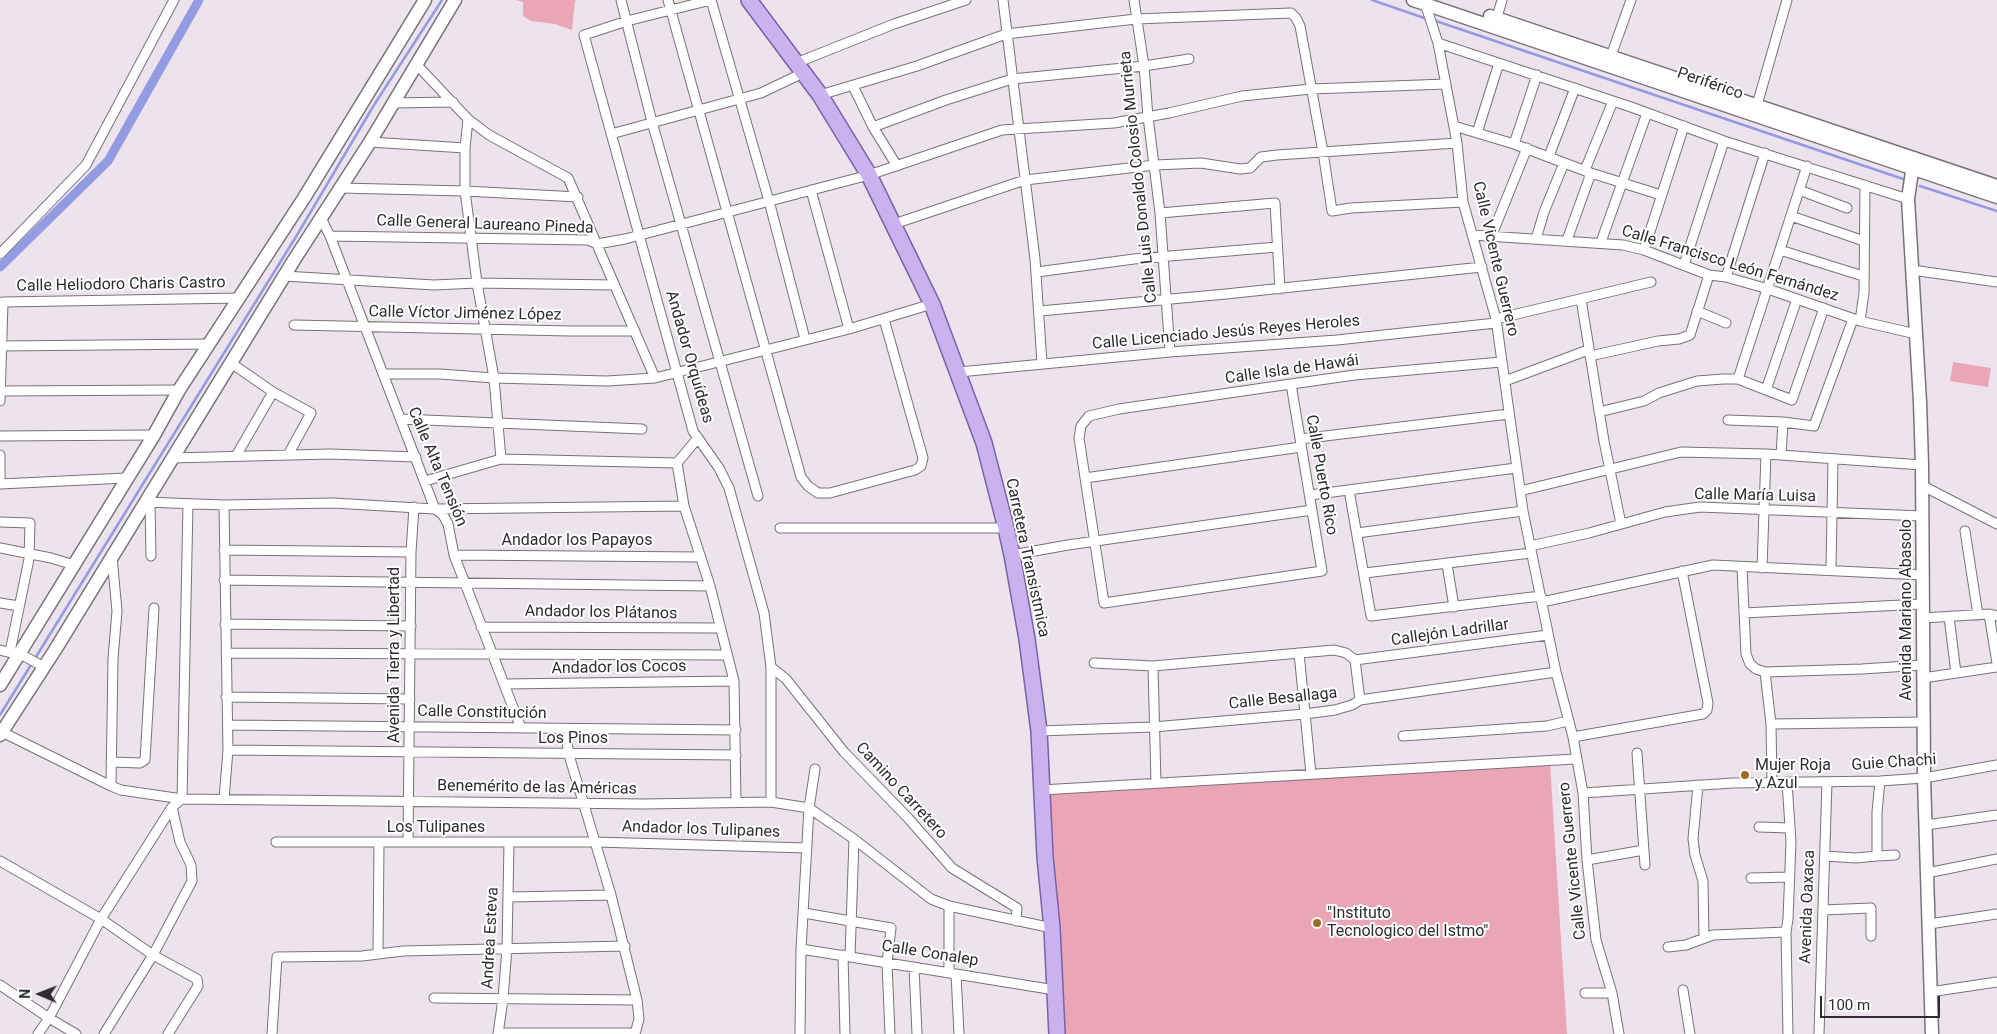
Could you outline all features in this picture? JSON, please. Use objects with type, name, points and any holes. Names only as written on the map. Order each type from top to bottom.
[{"type":"main road","name":"Carretera Transistmica","points":[[749,0],[820,95],[869,175],[932,304],[984,443],[1012,555],[1027,639],[1039,732],[1041,790],[1058,1034]]},
{"type":"street","points":[[0,254],[86,165],[174,0]]},
{"type":"street","points":[[0,685],[180,390],[309,190],[424,0]]},
{"type":"street","points":[[1,734],[41,665],[148,502],[172,458],[284,276],[370,142],[456,0]]},
{"type":"street","points":[[621,0],[652,122],[758,496]]},
{"type":"street","points":[[627,21],[670,5],[711,0],[769,202],[805,339]]},
{"type":"street","points":[[611,134],[760,93],[800,68],[894,24],[966,0]]},
{"type":"street","points":[[1003,0],[1037,272],[1042,364]]},
{"type":"street","name":"Calle Luis Donaldo Colosio Murrieta","points":[[1134,0],[1144,66],[1148,117],[1160,213],[1170,352]]},
{"type":"street","points":[[1496,22],[1502,0]]},
{"type":"street","points":[[1611,56],[1630,0]]},
{"type":"street","points":[[1757,105],[1787,0]]},
{"type":"street","name":"Periférico","points":[[1425,1],[1611,56],[1757,105],[1911,178],[1997,186]]},
{"type":"street","name":"Calle Vicente Guerrero","points":[[1425,1],[1438,43],[1454,126],[1463,202],[1496,321],[1523,511],[1556,672],[1573,737],[1575,760],[1583,793],[1587,860],[1596,940],[1612,992],[1619,1034]]},
{"type":"street","points":[[670,5],[800,477],[818,493],[830,493],[915,470],[921,466],[923,458],[884,319]]},
{"type":"street","points":[[820,95],[853,86],[1006,34],[1136,20],[1291,13],[1300,26],[1332,211],[1351,208],[1463,202]]},
{"type":"street","name":"Andador Orquídeas","points":[[627,21],[584,35],[693,430],[697,439],[719,468],[729,488],[764,613],[771,667],[771,802]]},
{"type":"street","name":"Periférico","points":[[1496,22],[1607,66],[1911,178],[1997,197]]},
{"type":"street","points":[[1438,43],[1613,101],[1724,141],[1865,185],[1911,178]]},
{"type":"street","points":[[873,127],[946,100],[1012,79],[1144,66],[1190,59]]},
{"type":"street","points":[[1477,133],[1499,63]]},
{"type":"street","points":[[417,64],[468,119],[489,135],[568,178],[578,197],[655,378]]},
{"type":"street","points":[[1514,144],[1537,75]]},
{"type":"street","name":"Calle General Laureano Pineda","points":[[330,236],[588,240],[597,244],[726,213],[869,175],[1002,130],[1114,122],[1148,117],[1242,96],[1311,89],[1446,84]]},
{"type":"street","points":[[853,86],[873,127],[897,166]]},
{"type":"street","points":[[1549,156],[1575,88]]},
{"type":"street","points":[[1567,240],[1588,171],[1613,101]]},
{"type":"street","points":[[394,103],[453,102]]},
{"type":"street","points":[[1602,242],[1647,113]]},
{"type":"street","points":[[468,119],[465,148],[465,191],[484,329],[494,378],[500,459]]},
{"type":"street","points":[[1454,126],[1527,148],[1564,163],[1661,195]]},
{"type":"street","points":[[1644,250],[1684,126]]},
{"type":"street","points":[[1684,265],[1724,141]]},
{"type":"street","points":[[370,142],[465,148]]},
{"type":"street","points":[[894,224],[1025,180],[1155,165],[1201,163],[1240,169],[1250,168],[1262,158],[1277,154],[1457,143]]},
{"type":"street","points":[[1491,237],[1527,148]]},
{"type":"street","points":[[1726,277],[1765,153]]},
{"type":"street","points":[[1536,239],[1544,212],[1564,163]]},
{"type":"street","points":[[1738,380],[1808,166]]},
{"type":"street","name":"Avenida Mariano Abasolo","points":[[1911,178],[1912,270],[1923,486],[1924,778],[1932,1034]]},
{"type":"street","points":[[1728,420],[1784,422],[1814,426],[1856,320],[1864,293],[1865,185]]},
{"type":"street","points":[[341,188],[465,191],[578,197]]},
{"type":"street","points":[[811,190],[849,329]]},
{"type":"street","points":[[1799,190],[1847,208]]},
{"type":"street","points":[[1160,213],[1275,203],[1280,288]]},
{"type":"street","points":[[1791,216],[1864,241]]},
{"type":"street","name":"Calle Alta Tensión","points":[[321,218],[330,236],[435,509],[443,515],[448,524],[454,556],[521,728]]},
{"type":"street","name":"Calle Francisco León Fernández","points":[[1472,236],[1602,242],[1623,245],[1644,250],[1709,275],[1726,277],[1768,289],[1856,320],[1916,334]]},
{"type":"street","points":[[1037,272],[1134,259],[1277,247]]},
{"type":"street","points":[[1780,250],[1863,276]]},
{"type":"street","points":[[1040,311],[1167,300],[1482,267]]},
{"type":"street","points":[[1912,270],[1997,282]]},
{"type":"street","points":[[1504,381],[1589,353],[1679,339],[1690,335],[1709,275]]},
{"type":"street","points":[[284,276],[434,285],[477,283],[614,285]]},
{"type":"street","name":"Calle Licenciado Jesús Reyes Heroles","points":[[959,372],[1170,352],[1337,340],[1496,321],[1651,282]]},
{"type":"street","name":"Calle Heliodoro Charis Castro","points":[[1,346],[3,302],[240,298]]},
{"type":"street","points":[[1581,299],[1609,469],[1621,524]]},
{"type":"street","points":[[1766,390],[1796,299]]},
{"type":"street","points":[[383,374],[440,374],[494,378],[607,381],[655,378],[720,360],[849,329],[932,304]]},
{"type":"street","points":[[1599,412],[1644,401],[1659,393],[1697,381],[1722,378],[1738,380],[1792,400],[1824,308]]},
{"type":"street","points":[[1697,311],[1726,323]]},
{"type":"street","name":"Calle Víctor Jiménez López","points":[[294,325],[635,331]]},
{"type":"street","points":[[0,401],[1,346],[210,344]]},
{"type":"street","name":"Calle Isla de Hawái","points":[[1086,478],[1079,438],[1081,426],[1089,416],[1119,409],[1291,384],[1501,362]]},
{"type":"street","points":[[231,363],[272,392],[311,413],[288,455]]},
{"type":"street","name":"Calle Puerto Rico","points":[[1094,541],[1104,603],[1322,571],[1291,384]]},
{"type":"street","points":[[0,391],[180,390]]},
{"type":"street","points":[[236,456],[272,392]]},
{"type":"street","points":[[1094,541],[1086,478],[1301,443],[1509,414]]},
{"type":"street","points":[[400,419],[642,429]]},
{"type":"street","points":[[1781,455],[1784,422]]},
{"type":"street","points":[[0,436],[154,435]]},
{"type":"street","points":[[697,439],[677,463],[684,506],[710,586],[734,681],[736,802]]},
{"type":"street","points":[[1520,491],[1681,452],[1766,454],[1922,465]]},
{"type":"street","points":[[172,458],[330,454],[416,457]]},
{"type":"street","points":[[1762,568],[1766,454]]},
{"type":"street","points":[[0,455],[0,484],[126,478]]},
{"type":"street","points":[[425,481],[500,459],[677,463]]},
{"type":"street","points":[[1832,569],[1831,512],[1833,459]]},
{"type":"street","points":[[1310,495],[1516,468]]},
{"type":"street","points":[[1923,486],[1997,524]]},
{"type":"street","points":[[1349,490],[1371,616],[1542,599],[1713,565],[1742,568],[1832,569],[1923,574]]},
{"type":"street","points":[[148,502],[224,505],[333,503],[435,509],[684,506]]},
{"type":"street","points":[[148,502],[150,556]]},
{"type":"street","points":[[38,1034],[101,920],[172,807],[182,799],[188,504]]},
{"type":"street","points":[[224,505],[228,725],[224,799]]},
{"type":"street","name":"Avenida Tierra y Libertad","points":[[408,842],[411,552],[414,507]]},
{"type":"street","name":"Calle María Luisa","points":[[1365,573],[1447,564],[1531,550],[1665,512],[1700,507],[1923,516]]},
{"type":"street","points":[[1012,555],[1094,541],[1312,510]]},
{"type":"street","points":[[1357,533],[1523,511]]},
{"type":"street","points":[[0,522],[30,523],[29,553],[20,606],[18,654]]},
{"type":"street","points":[[780,528],[1006,528]]},
{"type":"street","points":[[1965,531],[1978,615]]},
{"type":"street","points":[[0,548],[29,553],[74,565]]},
{"type":"street","points":[[224,550],[411,552]]},
{"type":"street","name":"Andador los Papayos","points":[[454,556],[700,557]]},
{"type":"street","points":[[111,786],[113,659],[117,611],[112,557]]},
{"type":"street","points":[[1447,564],[1454,607]]},
{"type":"street","points":[[1742,568],[1746,654],[1750,664],[1765,672],[1862,669],[1956,673],[1997,665],[1993,615],[1922,618]]},
{"type":"street","points":[[1573,737],[1703,714],[1707,710],[1708,703],[1682,571]]},
{"type":"street","points":[[224,580],[710,586]]},
{"type":"street","points":[[0,603],[20,606]]},
{"type":"street","points":[[1744,613],[1922,604]]},
{"type":"street","points":[[111,762],[140,763],[145,760],[154,608]]},
{"type":"street","points":[[1949,617],[1956,673]]},
{"type":"street","points":[[225,624],[411,626]]},
{"type":"street","name":"Andador los Plátanos","points":[[481,627],[720,628]]},
{"type":"street","name":"Callejón Ladrillar","points":[[1356,660],[1548,635]]},
{"type":"street","points":[[0,650],[18,654],[41,665]]},
{"type":"street","points":[[1094,663],[1153,666],[1334,650],[1346,652],[1356,660],[1360,700]]},
{"type":"street","points":[[226,653],[727,655]]},
{"type":"street","points":[[1300,653],[1311,774]]},
{"type":"street","points":[[1153,666],[1153,727],[1156,783]]},
{"type":"street","name":"Camino Carretero","points":[[771,667],[786,679],[844,752],[908,818],[952,868],[1017,908],[1016,921]]},
{"type":"street","name":"Calle Besallaga","points":[[1039,732],[1153,727],[1306,714],[1335,710],[1352,705],[1360,700],[1556,672]]},
{"type":"street","points":[[1765,672],[1771,724],[1772,782]]},
{"type":"street","name":"Andador los Cocos","points":[[504,684],[734,681]]},
{"type":"street","points":[[226,697],[410,699]]},
{"type":"street","points":[[1403,736],[1547,726],[1568,722]]},
{"type":"street","points":[[1771,724],[1924,722]]},
{"type":"street","name":"Calle Constitución","points":[[228,725],[736,730]]},
{"type":"street","points":[[498,1033],[635,1033],[639,1019],[637,1000],[625,946],[569,755],[565,729]]},
{"type":"street","name":"Benemérito de las Américas","points":[[1,734],[121,790],[182,799],[646,804],[771,802],[809,808],[854,839],[931,899],[949,906],[1052,928]]},
{"type":"street","name":"Los Pinos","points":[[228,750],[569,755],[736,755]]},
{"type":"street","points":[[1637,753],[1645,864]]},
{"type":"street","points":[[1041,790],[1575,760]]},
{"type":"street","name":"Guie Chachi","points":[[1583,793],[1772,782],[1880,781],[1924,778],[1997,765]]},
{"type":"street","points":[[800,1034],[809,808],[815,768]]},
{"type":"street","points":[[1877,856],[1880,781]]},
{"type":"street","points":[[1787,782],[1790,828],[1790,877],[1786,932],[1788,1034]]},
{"type":"street","name":"Avenida Oaxaca","points":[[1819,1034],[1827,782]]},
{"type":"street","points":[[1698,785],[1693,839],[1695,855],[1703,881],[1704,938]]},
{"type":"street","points":[[104,1034],[153,955],[192,881],[191,865],[180,842],[172,807]]},
{"type":"street","points":[[1926,825],[1997,815]]},
{"type":"street","points":[[1759,827],[1790,828]]},
{"type":"street","points":[[845,1034],[846,956],[852,922],[854,839]]},
{"type":"street","name":"Los Tulipanes","points":[[276,842],[595,842]]},
{"type":"street","points":[[378,953],[379,842]]},
{"type":"street","name":"Andador los Tulipanes","points":[[595,842],[807,848]]},
{"type":"street","name":"Andrea Esteva","points":[[498,1033],[507,948],[509,843]]},
{"type":"street","points":[[1587,860],[1644,850]]},
{"type":"street","points":[[1825,856],[1856,858],[1895,855]]},
{"type":"street","points":[[1927,873],[1997,859]]},
{"type":"street","points":[[0,861],[101,920],[153,955],[197,979],[198,986],[168,1034]]},
{"type":"street","points":[[1752,878],[1790,877]]},
{"type":"street","points":[[509,897],[611,895]]},
{"type":"street","points":[[949,906],[959,1034]]},
{"type":"street","points":[[1823,910],[1871,908],[1871,936]]},
{"type":"street","points":[[804,913],[891,928],[887,962],[890,1034]]},
{"type":"street","points":[[1929,924],[1997,914]]},
{"type":"street","points":[[1668,947],[1686,945],[1713,935],[1786,932]]},
{"type":"street","points":[[272,1034],[277,957],[362,956],[378,953],[507,948],[625,946]]},
{"type":"street","name":"Calle Conalep","points":[[802,949],[1055,990]]},
{"type":"street","points":[[914,967],[917,1034]]},
{"type":"street","points":[[1930,992],[1997,982]]},
{"type":"street","points":[[0,985],[48,1018],[76,1034]]},
{"type":"street","points":[[1683,990],[1690,1034]]},
{"type":"street","points":[[1585,993],[1612,992]]},
{"type":"street","points":[[434,998],[637,1000]]},
{"type":"shaded area","points":[[516,0],[578,0],[575,1],[572,30],[555,24],[531,21],[523,16],[523,2]]},
{"type":"shaded area","points":[[1953,362],[1991,368],[1988,387],[1950,381]]},
{"type":"shaded area","name":"\"Instituto Tecnologico del Istmo\"","points":[[1550,764],[1567,1034],[1058,1034],[1041,790]]},
{"type":"waterway","points":[[0,267],[108,161],[199,0]]},
{"type":"waterway","points":[[0,715],[297,235],[374,105],[442,0]]},
{"type":"waterway","points":[[1372,0],[1427,19]]},
{"type":"waterway","points":[[1433,20],[1906,180]]},
{"type":"waterway","points":[[1920,186],[1997,211]]},
{"type":"place","name":"Mujer Roja y Azul","points":[[1745,775]]},
{"type":"place","name":"\"Instituto Tecnologico del Istmo\"","points":[[1317,923]]}]
